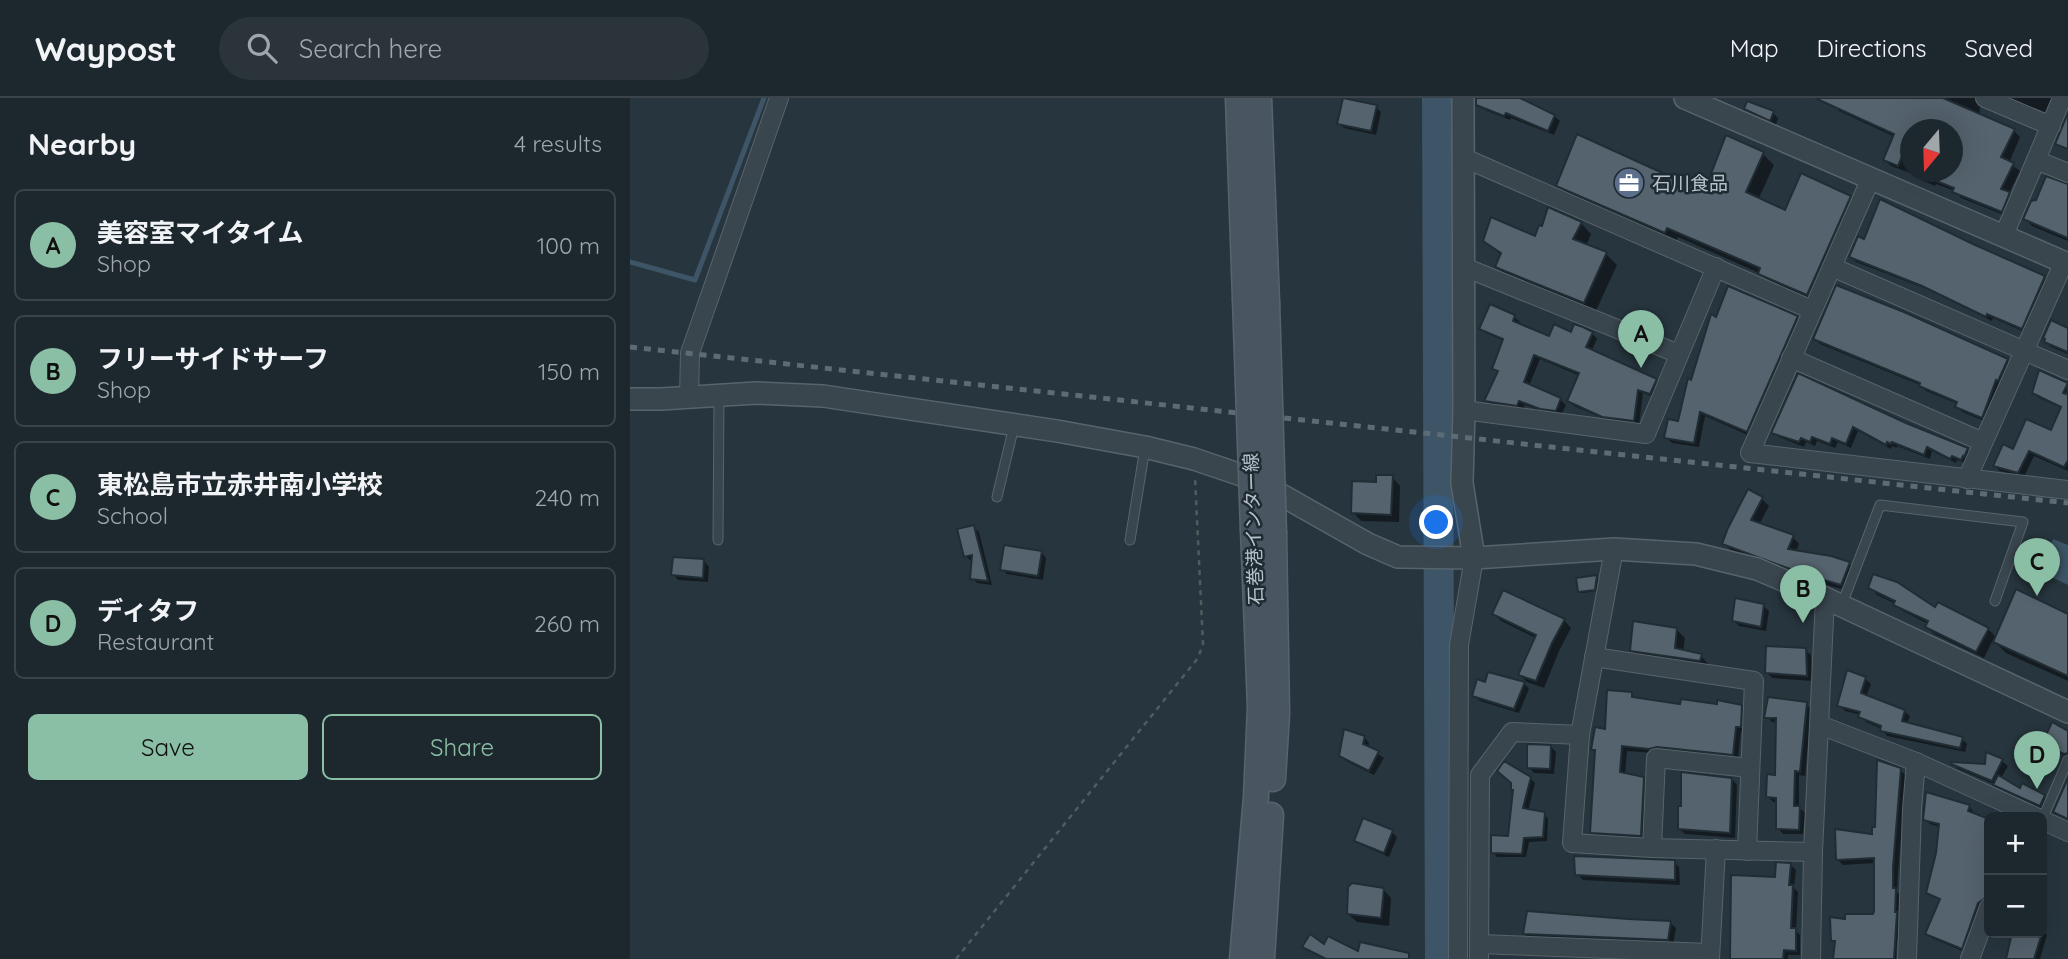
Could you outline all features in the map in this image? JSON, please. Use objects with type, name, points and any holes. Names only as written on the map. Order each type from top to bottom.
[{"type":"main road","name":"石巻港インター線","points":[[1238,98],[1256,300]]},
{"type":"main road","name":"石巻港インター線","points":[[1259,98],[1256,300],[1264,532],[1277,714],[1262,959]]},
{"type":"main road","name":"石巻港インター線","points":[[1242,959],[1256,797],[1264,532]]},
{"type":"street","points":[[689,397],[690,354],[779,98]]},
{"type":"street","points":[[1458,959],[1459,645],[1467,558],[1462,483],[1463,98]]},
{"type":"street","points":[[1685,98],[2066,263],[2022,352],[1967,479]]},
{"type":"street","points":[[1985,98],[2051,126]]},
{"type":"street","points":[[2004,235],[2062,98]]},
{"type":"street","points":[[1462,157],[1812,310]]},
{"type":"street","points":[[2036,160],[2068,173]]},
{"type":"street","points":[[1871,178],[1750,453],[2068,490]]},
{"type":"street","points":[[1464,267],[1679,354]]},
{"type":"street","points":[[1464,410],[1646,434],[1716,267]]},
{"type":"street","points":[[1832,267],[2068,370]]},
{"type":"street","points":[[1791,358],[1983,442]]},
{"type":"street","points":[[630,399],[756,393],[823,396],[1015,424],[1145,447],[1194,458],[1253,479],[1368,544],[1398,557],[1467,558],[1614,549],[1696,554],[1757,569],[2068,712]]},
{"type":"street","points":[[1614,549],[1580,735],[1572,843],[1813,852]]},
{"type":"street","points":[[1811,959],[1813,852],[1821,724],[1833,602]]},
{"type":"street","points":[[1594,657],[1754,681],[1747,851]]},
{"type":"street","points":[[1821,724],[1916,762],[2022,812]]},
{"type":"street","points":[[1580,735],[1512,732],[1480,775],[1479,951],[1710,956],[1716,849]]},
{"type":"street","points":[[1652,848],[1656,758],[1750,768]]},
{"type":"street","points":[[1907,959],[1916,762]]},
{"type":"street","points":[[2047,823],[2068,832]]},
{"type":"street","points":[[1970,959],[1984,921]]},
{"type":"lane","points":[[718,540],[719,396]]},
{"type":"lane","points":[[997,496],[1015,424]]},
{"type":"lane","points":[[1130,540],[1145,447]]},
{"type":"lane","points":[[1833,602],[1880,505],[2023,522],[1996,601]]},
{"type":"lane","points":[[2036,812],[2068,760]]},
{"type":"path","points":[[956,959],[1198,658],[1203,644],[1194,458]]},
{"type":"water","points":[[2053,539],[2068,545],[2068,585],[2039,571]]},
{"type":"building","points":[[1343,98],[1377,105],[1371,131],[1337,124]]},
{"type":"building","points":[[1476,98],[1520,98],[1555,115],[1548,131],[1506,113],[1504,116],[1476,105]]},
{"type":"building","points":[[1815,98],[1943,98],[2015,129],[2001,157],[2014,163],[2001,189],[2010,192],[2002,212],[1952,192],[1954,188],[1939,182],[1963,182],[1963,119],[1900,119],[1898,166],[1883,160],[1894,134]]},
{"type":"building","points":[[1747,101],[1774,111],[1770,121],[1744,109]]},
{"type":"building","points":[[2068,113],[2068,149],[2055,144]]},
{"type":"building","points":[[1577,134],[1704,192],[1726,135],[1764,152],[1746,192],[1785,210],[1801,173],[1851,196],[1807,295],[1758,274],[1760,268],[1667,228],[1665,233],[1556,186]]},
{"type":"building","points":[[2046,176],[2068,184],[2068,238],[2023,219],[2031,201],[2036,200]]},
{"type":"building","points":[[1880,199],[2045,276],[2022,329],[1987,314],[1986,317],[1922,286],[1849,257],[1858,236],[1864,239]]},
{"type":"building","points":[[1548,207],[1582,222],[1573,239],[1607,252],[1584,303],[1495,267],[1501,253],[1483,241],[1491,217],[1535,236],[1539,225],[1542,226]]},
{"type":"building","points":[[1836,285],[2008,359],[1998,381],[1996,380],[1982,418],[1955,407],[1957,402],[1919,386],[1920,383],[1813,339]]},
{"type":"building","points":[[1728,286],[1798,316],[1747,432],[1700,412],[1694,443],[1664,438],[1668,419],[1678,421],[1688,378],[1691,380],[1711,314],[1716,317]]},
{"type":"building","points":[[1490,304],[1515,315],[1513,321],[1549,336],[1554,324],[1571,332],[1574,324],[1583,327],[1593,332],[1586,347],[1657,379],[1650,394],[1638,390],[1634,421],[1602,417],[1567,401],[1579,373],[1534,355],[1524,382],[1561,398],[1556,411],[1540,409],[1519,401],[1517,406],[1484,401],[1498,371],[1492,369],[1503,339],[1479,329]]},
{"type":"building","points":[[2051,320],[2068,328],[2068,352],[2044,342],[2043,338]]},
{"type":"building","points":[[2039,370],[2068,383],[2063,393],[2066,394],[2068,390],[2068,460],[2064,467],[2029,451],[2018,473],[1993,466],[2003,444],[2013,449],[2026,419],[2051,430],[2061,407],[2032,393]]},
{"type":"building","points":[[1798,373],[1906,423],[1968,448],[1964,457],[1961,460],[1952,456],[1950,459],[1927,447],[1924,455],[1892,442],[1887,442],[1886,445],[1853,427],[1846,444],[1832,438],[1830,444],[1812,437],[1810,442],[1801,438],[1799,442],[1771,433]]},
{"type":"building","points":[[1376,475],[1393,475],[1391,515],[1351,513],[1352,481],[1376,482]]},
{"type":"building","points":[[1748,489],[1763,497],[1751,520],[1794,535],[1788,549],[1850,562],[1841,585],[1722,544]]},
{"type":"building","points":[[974,525],[988,581],[970,579],[972,555],[964,557],[957,529]]},
{"type":"building","points":[[1004,545],[1042,551],[1038,576],[1000,570]]},
{"type":"building","points":[[673,557],[704,559],[703,578],[671,575]]},
{"type":"building","points":[[1873,574],[1897,582],[1935,607],[1938,602],[1989,628],[1976,652],[1925,627],[1928,621],[1893,605],[1895,601],[1868,588]]},
{"type":"building","points":[[1597,575],[1595,590],[1578,592],[1576,578]]},
{"type":"building","points":[[2016,589],[2068,614],[2068,676],[1993,642]]},
{"type":"building","points":[[1503,590],[1565,619],[1536,681],[1518,675],[1536,635],[1492,614]]},
{"type":"building","points":[[1735,598],[1764,604],[1761,627],[1732,621]]},
{"type":"building","points":[[1633,621],[1677,628],[1675,648],[1702,654],[1700,661],[1630,651]]},
{"type":"building","points":[[1766,646],[1806,648],[1807,676],[1765,673]]},
{"type":"building","points":[[1847,670],[1866,677],[1861,693],[1905,710],[1902,721],[1963,737],[1960,748],[1880,731],[1881,726],[1858,717],[1860,712],[1837,706]]},
{"type":"building","points":[[1488,672],[1525,682],[1514,709],[1472,696],[1477,679],[1485,682]]},
{"type":"building","points":[[1607,690],[1632,692],[1632,697],[1680,704],[1681,699],[1717,704],[1717,700],[1742,705],[1741,727],[1736,727],[1733,755],[1622,746],[1620,772],[1644,777],[1641,836],[1590,833],[1595,750],[1591,750],[1595,727],[1605,729]]},
{"type":"building","points":[[1768,697],[1807,702],[1800,772],[1795,771],[1794,806],[1800,806],[1799,830],[1776,829],[1776,798],[1766,797],[1767,774],[1775,775],[1776,718],[1764,718]]},
{"type":"building","points":[[2052,722],[2068,731],[2068,753],[2064,754],[2042,744]]},
{"type":"building","points":[[1344,729],[1365,736],[1363,744],[1379,751],[1369,771],[1339,756]]},
{"type":"building","points":[[1527,744],[1551,745],[1550,769],[1527,768]]},
{"type":"building","points":[[1986,752],[2003,759],[1992,781],[1951,764],[1985,764]]},
{"type":"building","points":[[1877,760],[1901,768],[1893,867],[1897,912],[1894,959],[1833,959],[1835,941],[1831,941],[1830,917],[1845,919],[1845,914],[1873,914],[1874,911],[1874,858],[1836,860],[1835,829],[1872,834],[1872,827],[1875,827]]},
{"type":"building","points":[[1504,761],[1531,777],[1523,808],[1545,812],[1543,837],[1524,838],[1522,854],[1491,853],[1491,835],[1508,836],[1513,790],[1511,783],[1497,771]]},
{"type":"building","points":[[1681,772],[1732,778],[1730,833],[1678,829]]},
{"type":"building","points":[[1998,775],[2020,788],[2022,783],[2045,795],[2040,806],[1993,785]]},
{"type":"building","points":[[2068,778],[2068,819],[2053,812]]},
{"type":"building","points":[[1926,792],[1970,805],[1968,811],[1984,817],[1984,899],[1978,903],[1962,949],[1925,934],[1940,899],[1926,893],[1936,853],[1939,824],[1923,820]]},
{"type":"building","points":[[1363,818],[1393,830],[1384,853],[1354,841]]},
{"type":"building","points":[[1574,856],[1675,860],[1675,880],[1575,875]]},
{"type":"building","points":[[1776,862],[1791,863],[1791,928],[1796,928],[1796,951],[1784,950],[1783,959],[1730,959],[1731,875],[1775,877]]},
{"type":"building","points":[[1352,883],[1384,888],[1381,918],[1347,914],[1348,887]]},
{"type":"building","points":[[1527,911],[1671,921],[1668,940],[1523,934]]},
{"type":"building","points":[[1310,934],[1324,944],[1328,936],[1358,951],[1360,942],[1409,953],[1409,959],[1326,959],[1302,947]]},
{"type":"building","points":[[2011,938],[2040,938],[2034,959],[2006,959]]},
{"type":"waterway","points":[[630,262],[695,280],[764,98]]},
{"type":"waterway","points":[[1437,98],[1440,959]]},
{"type":"railway","points":[[630,347],[2068,503]]},
{"type":"place","name":"石川食品","points":[[1629,183]]},
{"type":"place","name":"美容室マイタイム","points":[[1641,368]]},
{"type":"place","name":"東松島市立赤井南小学校","points":[[2037,596]]},
{"type":"place","name":"フリーサイドサーフ","points":[[1803,623]]},
{"type":"place","name":"ディタフ","points":[[2037,789]]}]
